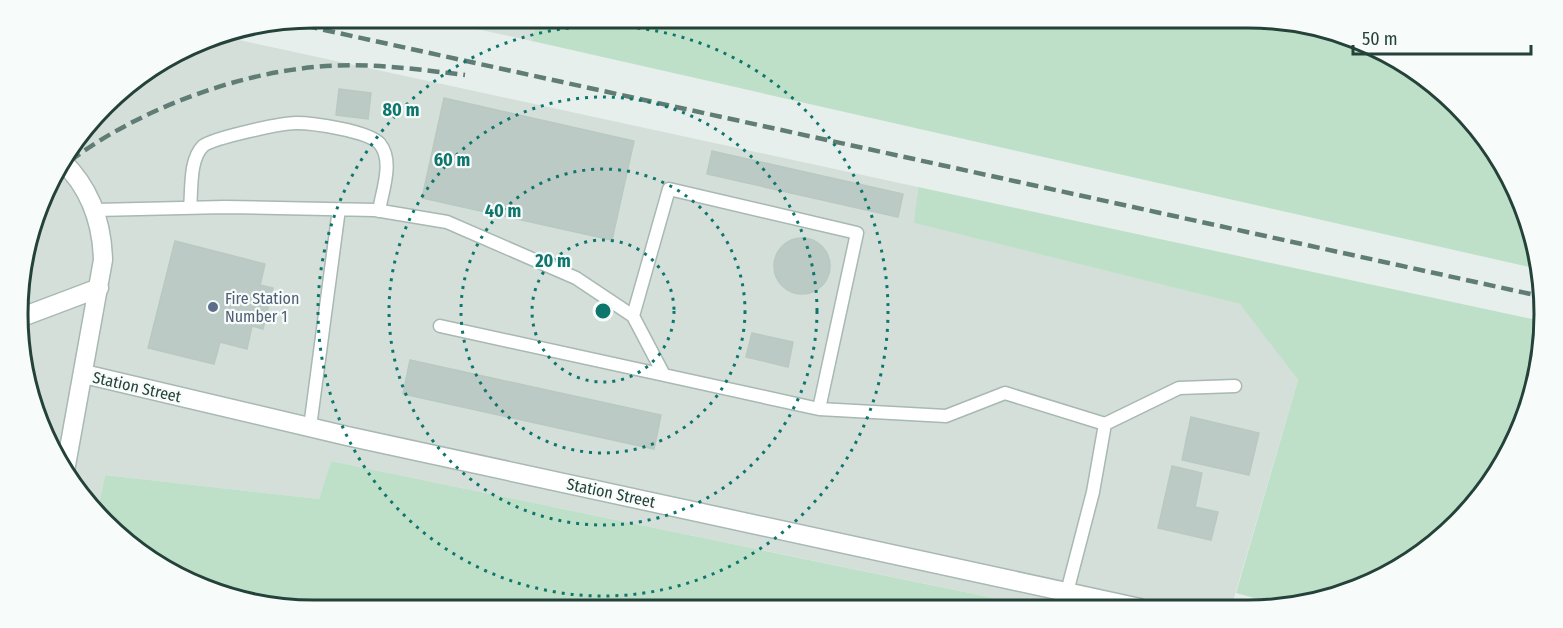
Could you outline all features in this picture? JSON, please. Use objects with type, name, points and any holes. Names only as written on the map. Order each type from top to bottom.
[{"type":"street","points":[[68,169],[84,188],[96,210],[102,234],[103,260],[68,458]]},
{"type":"street","points":[[28,315],[99,288]]},
{"type":"street","name":"Station Street","points":[[84,374],[310,427],[1104,600]]},
{"type":"lane","points":[[190,208],[195,156],[204,145],[219,138],[296,123],[354,132],[368,136],[379,143],[387,165],[379,211]]},
{"type":"lane","points":[[633,316],[669,189],[857,233],[819,409]]},
{"type":"lane","points":[[96,210],[339,209],[379,211],[447,222],[576,278],[633,316],[664,375]]},
{"type":"lane","points":[[310,427],[339,209]]},
{"type":"lane","points":[[440,326],[819,409],[946,416],[1005,393],[1105,424],[1179,388],[1235,386]]},
{"type":"lane","points":[[1067,592],[1093,492],[1105,424]]},
{"type":"shaded area","points":[[472,28],[535,28],[532,41]]},
{"type":"shaded area","points":[[236,39],[918,187],[915,223],[1241,304],[1298,380],[1233,600],[1003,600],[331,461],[319,499],[105,475],[99,502],[67,457],[50,423],[38,388],[31,351],[28,314],[31,277],[38,240],[50,205],[67,171],[87,140],[112,112],[140,87],[171,67],[205,50]]},
{"type":"green space","points":[[535,28],[1249,28],[1286,31],[1323,38],[1358,50],[1392,67],[1423,87],[1464,126],[1496,171],[1513,205],[1525,240],[1530,267],[532,41]]},
{"type":"green space","points":[[918,187],[1534,319],[1532,351],[1525,388],[1505,440],[1476,488],[1451,516],[1423,541],[1375,570],[1323,590],[1260,599],[1236,593],[1298,380],[1240,304],[914,223]]},
{"type":"green space","points":[[331,461],[1003,600],[295,599],[240,590],[188,570],[140,541],[99,502],[105,475],[319,499]]},
{"type":"building","points":[[339,89],[371,93],[368,119],[336,115]]},
{"type":"building","points":[[444,98],[634,141],[612,240],[422,198]]},
{"type":"building","points":[[712,151],[903,194],[898,217],[707,174]]},
{"type":"building","points":[[802,238],[813,240],[822,246],[828,255],[830,266],[828,277],[822,286],[813,292],[802,294],[791,292],[782,286],[776,277],[774,266],[776,255],[782,246],[791,240]]},
{"type":"building","name":"Fire Station Number 1","points":[[175,241],[265,264],[260,285],[273,288],[263,329],[252,326],[247,349],[220,342],[214,364],[148,348]]},
{"type":"building","points":[[752,333],[793,342],[788,367],[746,357]]},
{"type":"building","points":[[410,360],[661,415],[654,449],[403,394]]},
{"type":"building","points":[[1191,417],[1259,433],[1249,475],[1182,460]]},
{"type":"building","points":[[1172,466],[1202,473],[1195,507],[1218,512],[1211,540],[1158,528]]},
{"type":"railway","points":[[315,28],[1534,295]]},
{"type":"railway","points":[[75,158],[112,133],[144,116],[212,89],[247,79],[315,67],[352,65],[465,75]]},
{"type":"place","name":"Fire Station Number 1","points":[[213,307]]}]
